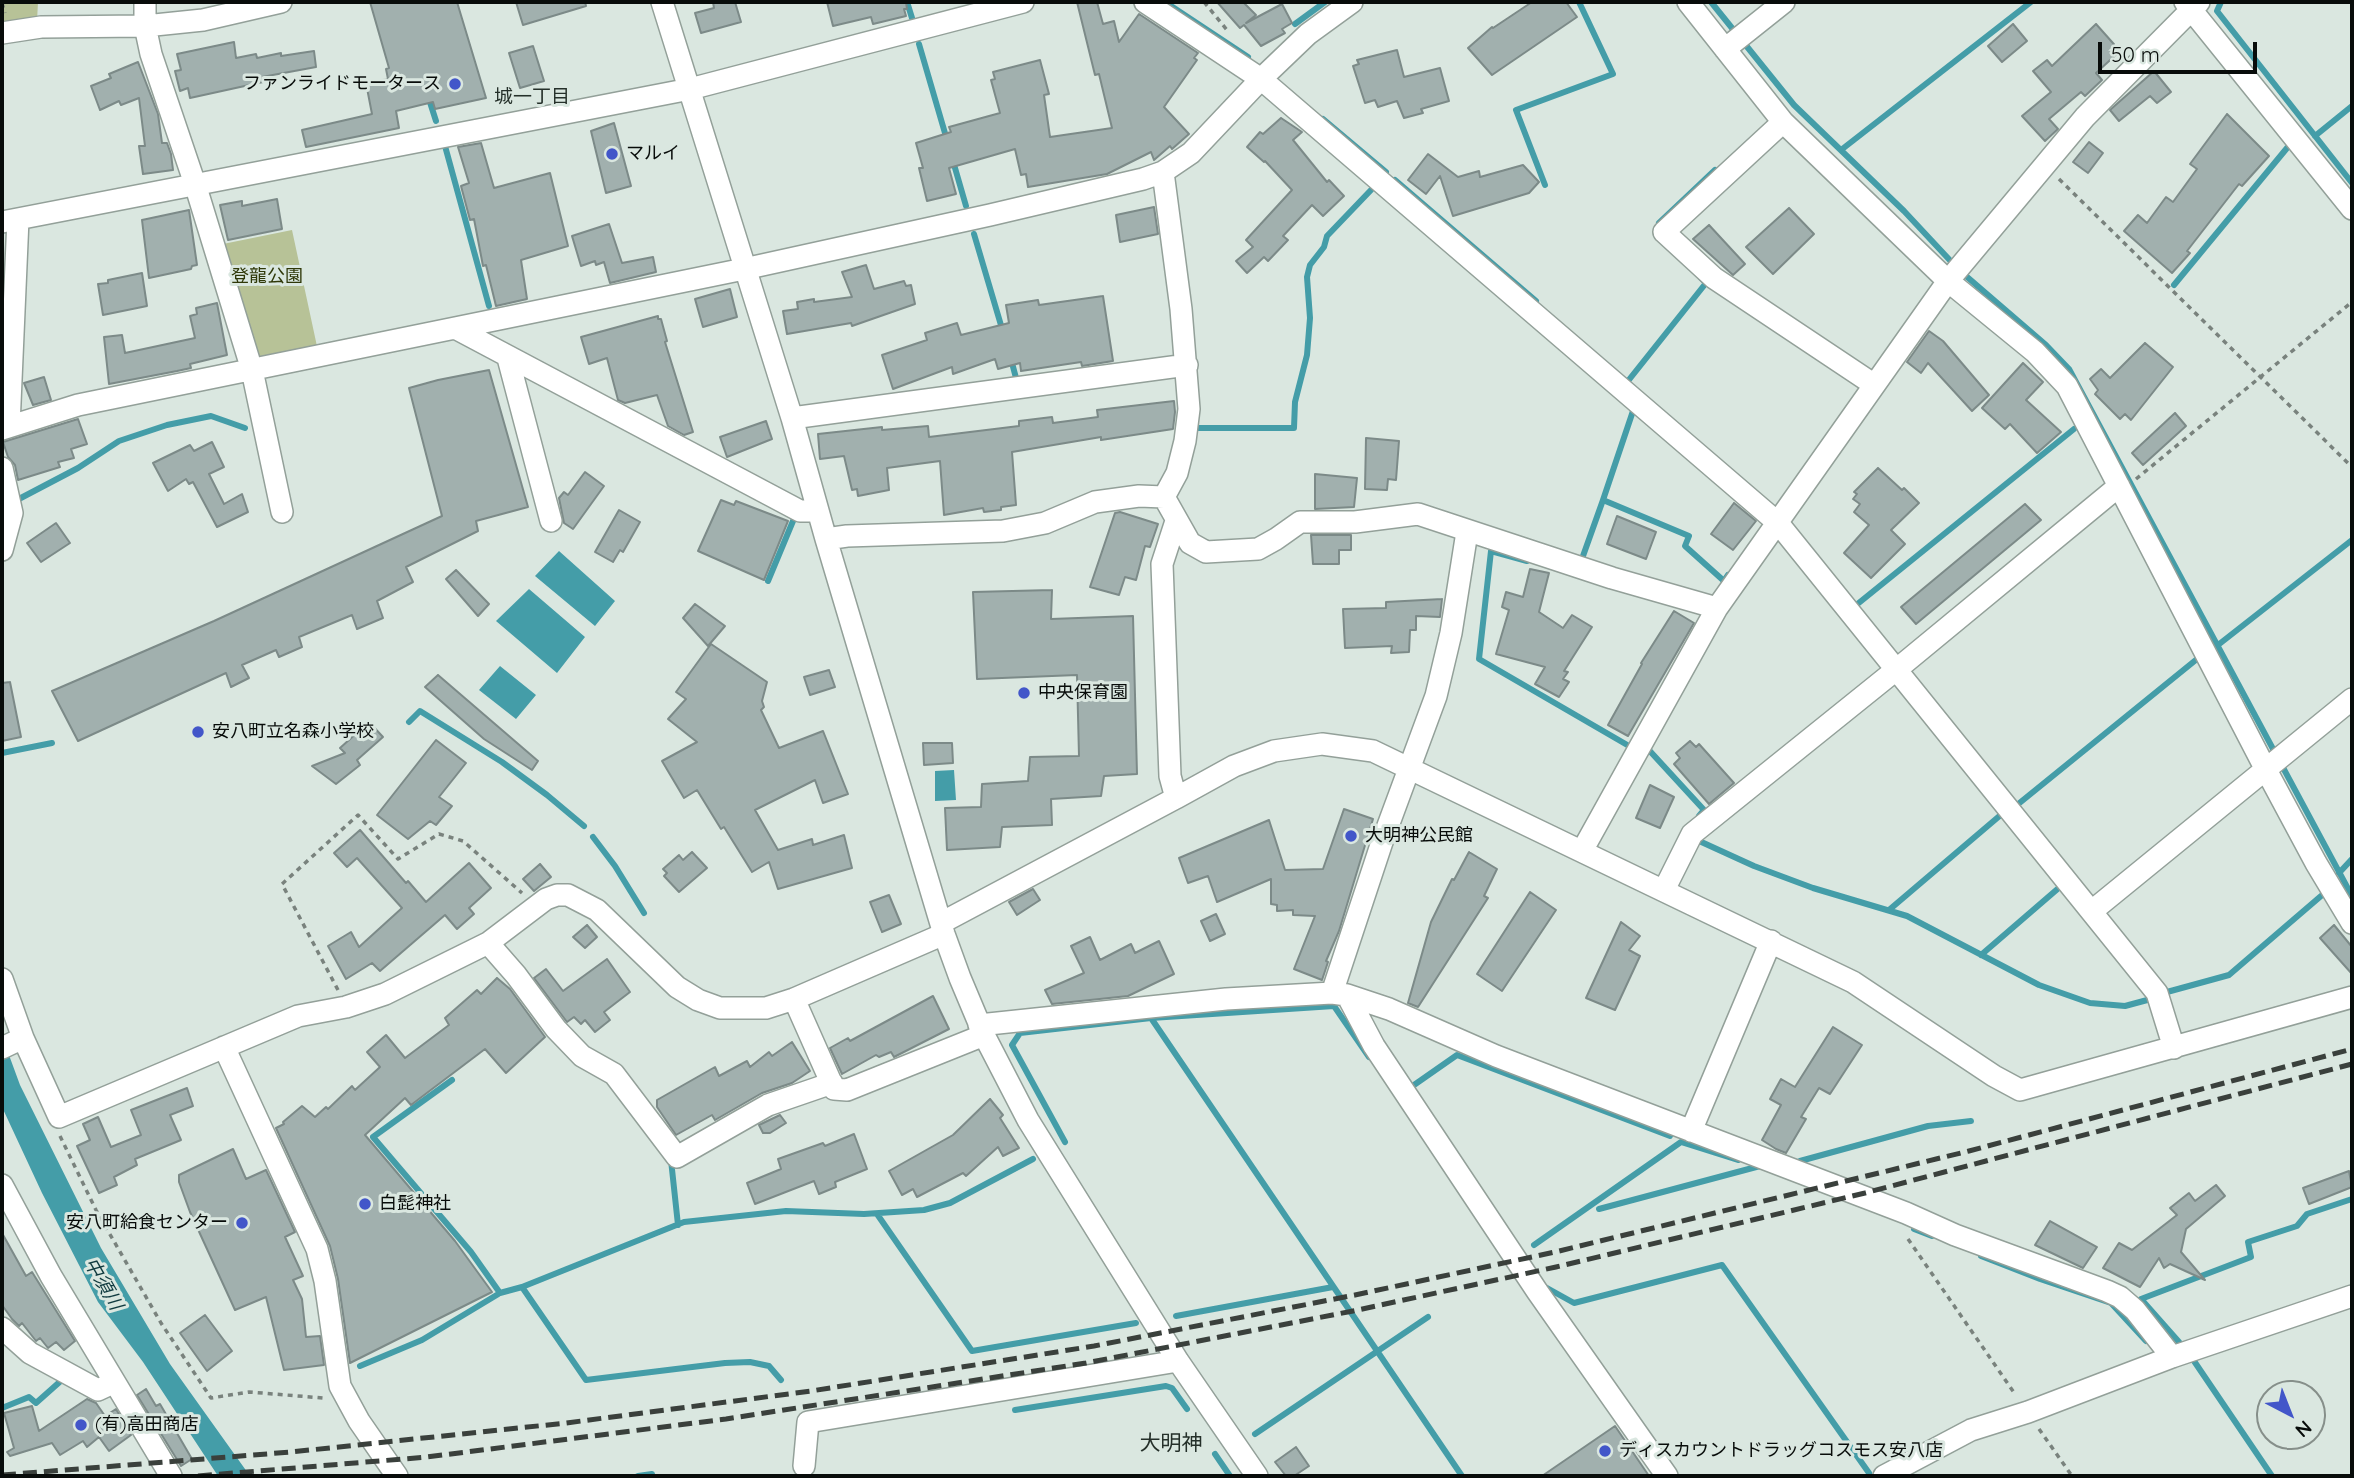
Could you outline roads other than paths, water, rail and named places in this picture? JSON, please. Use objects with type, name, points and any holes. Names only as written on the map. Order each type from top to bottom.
[{"type":"street","points":[[145,2],[145,26],[151,54],[195,184],[252,370],[282,512]]},
{"type":"street","points":[[2,33],[41,27],[145,26],[203,20],[281,2]]},
{"type":"street","points":[[662,2],[792,418],[942,928],[982,1030],[1028,1120],[1178,1361],[1257,1476]]},
{"type":"street","points":[[1023,2],[690,89],[10,220],[6,428],[78,405],[744,269],[1143,179],[1163,172],[1191,153],[1308,34],[1352,2]]},
{"type":"street","points":[[1145,2],[1261,79],[1778,523],[2157,993],[2174,1048]]},
{"type":"street","points":[[1688,2],[1783,122],[1948,281],[2035,352],[2067,386],[2266,768],[2352,923]]},
{"type":"street","points":[[1725,48],[1783,2]]},
{"type":"street","points":[[1582,851],[1717,608],[1873,384],[1948,281],[2085,117],[2192,4],[2352,209]]},
{"type":"street","points":[[1783,122],[1664,232],[1714,278],[1873,384]]},
{"type":"street","points":[[1163,172],[1187,365],[1189,409],[1177,473],[1164,497]]},
{"type":"street","points":[[455,328],[800,511],[818,511]]},
{"type":"street","points":[[508,358],[551,521]]},
{"type":"street","points":[[792,418],[1187,365]]},
{"type":"street","points":[[2,468],[12,513],[2,550]]},
{"type":"street","points":[[1664,890],[1692,834],[2120,489]]},
{"type":"street","points":[[826,539],[1003,531],[1045,523],[1095,502],[1139,496],[1164,497]]},
{"type":"street","points":[[1164,497],[1190,543],[1206,552],[1258,549],[1300,522],[1355,522],[1418,514],[1612,578],[1717,608]]},
{"type":"street","points":[[1176,798],[1170,776],[1162,564],[1177,521]]},
{"type":"street","points":[[1467,531],[1451,633],[1436,696],[1382,842],[1339,994],[1536,1292],[1667,1476]]},
{"type":"street","points":[[2092,911],[2352,699]]},
{"type":"street","points":[[2,979],[13,1043],[59,1117],[298,1016],[347,1007],[385,994],[488,943],[537,905],[558,895],[568,895],[581,900],[597,910],[677,987],[698,1000],[720,1007],[766,1008],[794,999],[942,928],[1234,766],[1274,751],[1322,744],[1373,751],[1853,982],[1994,1076],[2020,1090],[2352,997]]},
{"type":"street","points":[[1691,1131],[1770,941]]},
{"type":"street","points":[[488,943],[516,975],[556,1030],[582,1056],[614,1074],[677,1157],[768,1105],[832,1083]]},
{"type":"street","points":[[794,999],[834,1089],[846,1090],[982,1030],[1226,999],[1339,994],[1388,1009],[1496,1056],[2120,1297],[2135,1310],[2172,1357]]},
{"type":"street","points":[[224,1047],[317,1249],[340,1386],[359,1421],[397,1476]]},
{"type":"street","points":[[2,1185],[113,1383],[171,1476]]},
{"type":"street","points":[[1884,1476],[1971,1430],[2028,1412],[2172,1357],[2352,1297]]},
{"type":"street","points":[[2,1328],[30,1353],[98,1390],[113,1383]]},
{"type":"street","points":[[804,1466],[808,1422],[1178,1361]]},
{"type":"water","points":[[559,551],[615,601],[595,626],[535,576]]},
{"type":"water","points":[[529,589],[585,637],[557,673],[496,621]]},
{"type":"water","points":[[500,666],[536,695],[516,719],[479,690]]},
{"type":"water","points":[[954,770],[956,800],[935,801],[935,771]]},
{"type":"water","name":"中須川","points":[[2,1036],[20,1085],[101,1248],[170,1364],[250,1476],[218,1476],[143,1362],[98,1302],[2,1107]]},
{"type":"waterway","points":[[907,2],[912,18]]},
{"type":"waterway","points":[[1165,2],[1248,57]]},
{"type":"waterway","points":[[1295,24],[1325,2]]},
{"type":"waterway","points":[[1545,185],[1516,110],[1613,74],[1579,2]]},
{"type":"waterway","points":[[1711,2],[1794,105],[1904,211],[1959,270],[2046,345],[2069,369],[2352,896]]},
{"type":"waterway","points":[[1841,150],[2031,2]]},
{"type":"waterway","points":[[2221,2],[2217,11],[2352,183]]},
{"type":"waterway","points":[[919,44],[947,140]]},
{"type":"waterway","points":[[428,96],[436,121]]},
{"type":"waterway","points":[[2315,136],[2352,106]]},
{"type":"waterway","points":[[1323,119],[1386,172]]},
{"type":"waterway","points":[[445,146],[489,306]]},
{"type":"waterway","points":[[2174,285],[2287,148]]},
{"type":"waterway","points":[[953,161],[966,206]]},
{"type":"waterway","points":[[1659,223],[1715,170]]},
{"type":"waterway","points":[[1395,180],[1536,301]]},
{"type":"waterway","points":[[1198,428],[1294,428],[1295,402],[1307,355],[1310,318],[1307,277],[1310,265],[1324,247],[1327,236],[1371,190]]},
{"type":"waterway","points":[[974,234],[1003,332]]},
{"type":"waterway","points":[[1628,381],[1706,283],[1701,278]]},
{"type":"waterway","points":[[1011,359],[1016,378]]},
{"type":"waterway","points":[[1634,408],[1603,500],[1689,536],[1685,546],[1724,581],[1728,575]]},
{"type":"waterway","points":[[17,500],[78,468],[119,441],[167,425],[211,416],[245,428]]},
{"type":"waterway","points":[[1855,606],[2074,429]]},
{"type":"waterway","points":[[1583,556],[1603,500]]},
{"type":"waterway","points":[[768,581],[793,521]]},
{"type":"waterway","points":[[2218,645],[2352,540]]},
{"type":"waterway","points":[[1527,561],[1491,551],[1479,659],[1629,746]]},
{"type":"waterway","points":[[2017,805],[2197,659]]},
{"type":"waterway","points":[[409,722],[420,711],[502,762],[584,826]]},
{"type":"waterway","points":[[2,753],[52,743]]},
{"type":"waterway","points":[[1648,749],[1704,810],[1699,816]]},
{"type":"waterway","points":[[1889,910],[2003,813]]},
{"type":"waterway","points":[[593,837],[615,866],[644,913]]},
{"type":"waterway","points":[[1697,840],[1754,866],[1813,888],[1907,916],[2039,985],[2090,1003],[2125,1006],[2151,999]]},
{"type":"waterway","points":[[2339,873],[2352,859]]},
{"type":"waterway","points":[[1981,955],[2061,886]]},
{"type":"waterway","points":[[2163,987],[2167,992],[2229,975],[2321,896]]},
{"type":"waterway","points":[[1065,1142],[1012,1045],[1020,1033],[1151,1018],[1334,1006],[1369,1057]]},
{"type":"waterway","points":[[1151,1018],[1462,1476]]},
{"type":"waterway","points":[[1414,1085],[1457,1055],[1670,1136]]},
{"type":"waterway","points":[[452,1080],[373,1137],[471,1252],[500,1293]]},
{"type":"waterway","points":[[1800,1161],[1928,1126],[1971,1121]]},
{"type":"waterway","points":[[1534,1245],[1681,1142],[1738,1160]]},
{"type":"waterway","points":[[360,1366],[422,1340],[500,1293],[522,1287],[684,1222],[786,1211],[864,1214],[924,1210],[950,1203],[1033,1159]]},
{"type":"waterway","points":[[671,1160],[678,1225]]},
{"type":"waterway","points":[[1599,1209],[1760,1166]]},
{"type":"waterway","points":[[2179,1342],[2141,1299],[2251,1257],[2248,1242],[2297,1226],[2307,1214],[2352,1199]]},
{"type":"waterway","points":[[877,1214],[972,1351],[1136,1323]]},
{"type":"waterway","points":[[1914,1229],[1932,1236]]},
{"type":"waterway","points":[[1981,1256],[2111,1303],[2146,1341]]},
{"type":"waterway","points":[[1547,1288],[1574,1303],[1722,1265],[1869,1473]]},
{"type":"waterway","points":[[522,1287],[586,1380],[750,1362],[769,1366],[781,1380]]},
{"type":"waterway","points":[[1176,1316],[1333,1287]]},
{"type":"waterway","points":[[1255,1434],[1428,1317]]},
{"type":"waterway","points":[[2194,1361],[2272,1476]]},
{"type":"waterway","points":[[2,1408],[29,1397],[36,1403],[63,1379]]},
{"type":"waterway","points":[[1015,1410],[1166,1386],[1172,1388],[1187,1409]]},
{"type":"waterway","points":[[1215,1454],[1230,1476]]},
{"type":"waterway","points":[[638,1476],[652,1474]]},
{"type":"railway","points":[[2,1475],[291,1452],[566,1423],[811,1391],[1094,1346],[1355,1295],[1555,1252],[1969,1151],[2352,1049]]},
{"type":"railway","points":[[198,1476],[427,1457],[726,1419],[1086,1363],[1353,1311],[1556,1267],[1865,1193],[2352,1064]]},
{"type":"place","name":"ファンライドモータース","points":[[455,84]]},
{"type":"place","name":"マルイ","points":[[612,154]]},
{"type":"place","name":"中央保育園","points":[[1024,693]]},
{"type":"place","name":"安八町立名森小学校","points":[[198,732]]},
{"type":"place","name":"大明神公民館","points":[[1351,836]]},
{"type":"place","name":"白髭神社","points":[[365,1204]]},
{"type":"place","name":"安八町給食センター","points":[[242,1223]]},
{"type":"place","name":"(有)高田商店","points":[[81,1425]]},
{"type":"place","name":"ディスカウントドラッグコスモス安八店","points":[[1605,1451]]},
{"type":"district","name":"城一丁目","points":[[532,97]]},
{"type":"district","name":"大明神","points":[[1171,1444]]},
{"type":"park label","name":"登龍公園","points":[[267,277]]}]
